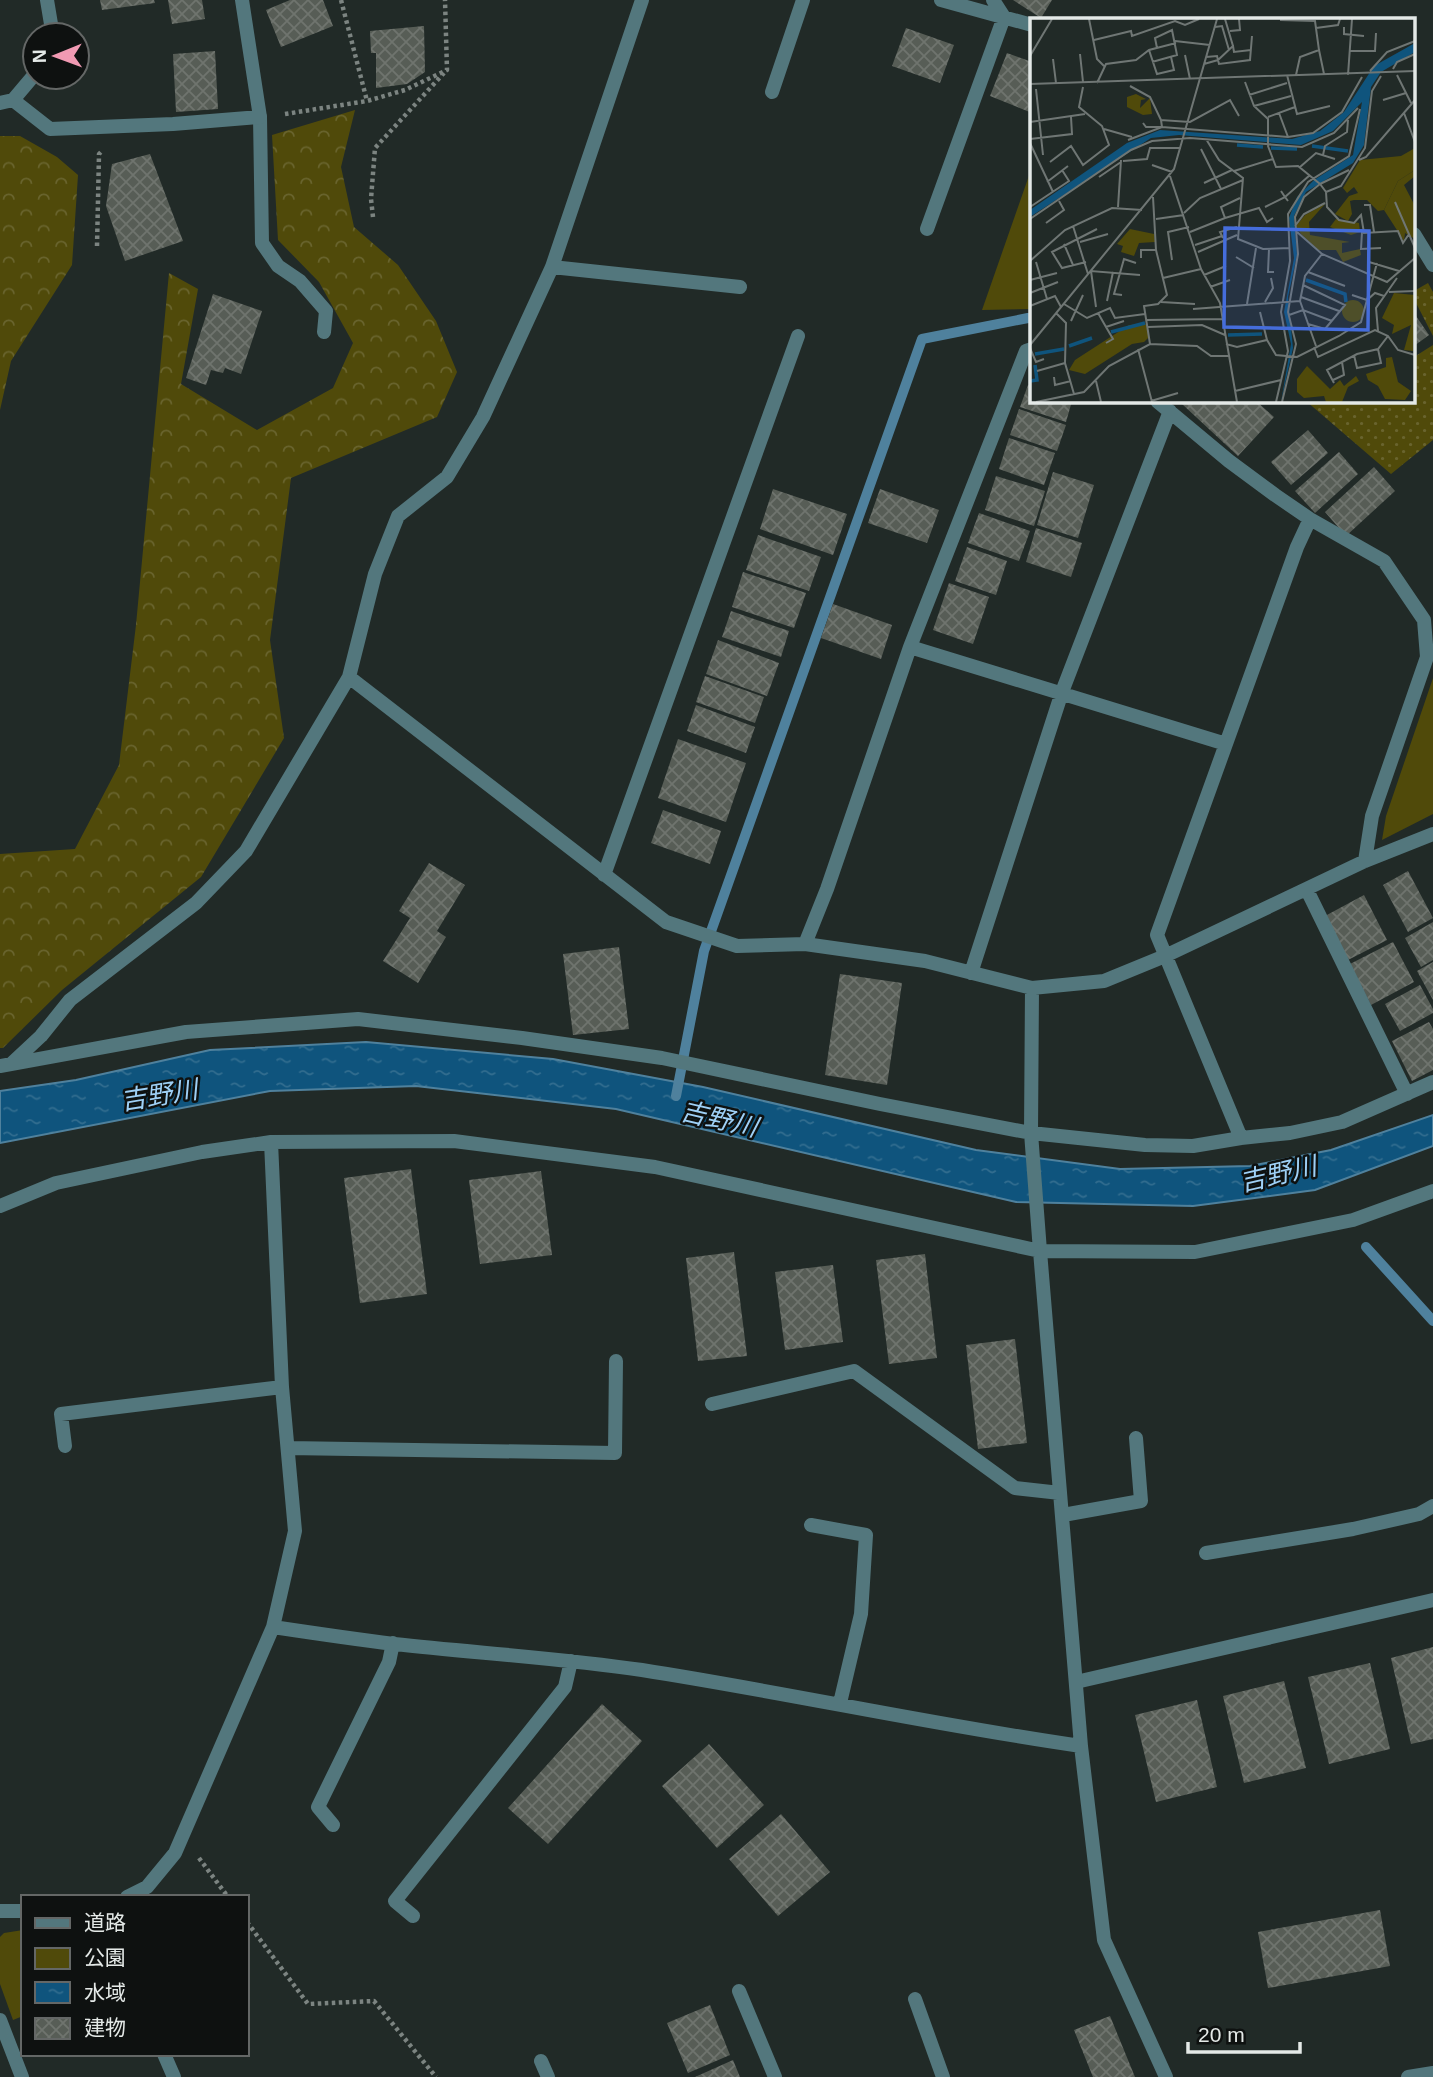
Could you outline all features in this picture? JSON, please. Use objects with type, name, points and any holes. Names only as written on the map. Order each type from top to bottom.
[{"type":"street","points":[[47,0],[50,21]]},
{"type":"street","points":[[242,0],[260,117],[262,243],[278,266],[300,281],[326,311],[324,332]]},
{"type":"street","points":[[5,1065],[41,1036],[70,1000],[196,902],[246,850],[349,677],[375,574],[398,516],[447,477],[483,417],[552,267],[642,0]]},
{"type":"street","points":[[772,92],[803,0]]},
{"type":"street","points":[[941,0],[1030,24]]},
{"type":"street","points":[[993,0],[1004,17]]},
{"type":"street","points":[[927,229],[1004,17]]},
{"type":"street","points":[[21,87],[6,101],[50,129],[260,117]]},
{"type":"street","points":[[1416,237],[1433,265]]},
{"type":"street","points":[[552,267],[740,287]]},
{"type":"street","points":[[604,875],[798,335]]},
{"type":"street","points":[[805,944],[827,890],[910,647],[1026,351],[1030,350]]},
{"type":"street","points":[[1158,402],[1228,461],[1310,519],[1384,561],[1424,620],[1427,657],[1372,816],[1365,861]]},
{"type":"street","points":[[971,973],[1062,692],[1170,411]]},
{"type":"street","points":[[1241,1138],[1157,935],[1297,547],[1310,519]]},
{"type":"street","points":[[910,647],[1226,744]]},
{"type":"street","points":[[349,677],[666,922],[737,946],[805,944],[925,961],[1032,988],[1104,981],[1165,956],[1365,861],[1433,834]]},
{"type":"street","points":[[1307,890],[1407,1094]]},
{"type":"street","points":[[1032,988],[1031,1133],[1076,1682],[1104,1940],[1166,2077]]},
{"type":"street","points":[[5,1065],[186,1032],[358,1019],[662,1058],[1031,1133],[1145,1145],[1193,1146],[1290,1133],[1342,1122],[1433,1082]]},
{"type":"street","points":[[0,1206],[56,1183],[202,1152],[271,1142],[454,1141],[654,1167],[1040,1251],[1195,1252],[1353,1220],[1433,1191]]},
{"type":"street","points":[[131,1895],[147,1887],[175,1853],[273,1627],[295,1531],[282,1387],[271,1142]]},
{"type":"street","points":[[288,1448],[615,1453],[616,1361]]},
{"type":"street","points":[[712,1404],[854,1371],[1015,1488],[1060,1493]]},
{"type":"street","points":[[65,1446],[61,1414],[282,1387]]},
{"type":"street","points":[[1063,1515],[1141,1501],[1136,1438]]},
{"type":"street","points":[[1206,1553],[1353,1529],[1419,1514],[1433,1506]]},
{"type":"street","points":[[811,1525],[866,1535],[861,1614],[840,1703]]},
{"type":"street","points":[[1076,1682],[1433,1600]]},
{"type":"street","points":[[273,1627],[393,1643],[571,1661],[840,1703],[974,1730],[1082,1746]]},
{"type":"street","points":[[333,1825],[318,1807],[389,1662],[393,1643]]},
{"type":"street","points":[[413,1916],[395,1900],[565,1687],[571,1661]]},
{"type":"street","points":[[0,1911],[21,1911]]},
{"type":"street","points":[[739,1991],[775,2077]]},
{"type":"street","points":[[915,1999],[943,2077]]},
{"type":"street","points":[[0,2020],[22,2077]]},
{"type":"street","points":[[165,2056],[174,2077]]},
{"type":"street","points":[[541,2061],[548,2077]]},
{"type":"street","points":[[1408,2077],[1433,2073]]},
{"type":"path","points":[[341,0],[367,101]]},
{"type":"path","points":[[373,217],[371,200],[375,148],[447,70],[445,1]]},
{"type":"path","points":[[260,117],[367,101],[405,90],[447,70]]},
{"type":"path","points":[[97,246],[99,154],[107,149]]},
{"type":"path","points":[[182,1836],[226,1895]]},
{"type":"path","points":[[248,1923],[308,2004],[374,2001],[436,2077]]},
{"type":"green space","points":[[355,110],[341,167],[354,227],[398,265],[436,321],[457,372],[437,417],[291,478],[270,640],[284,738],[201,877],[62,990],[0,1048],[0,854],[75,849],[119,765],[136,625],[169,273],[198,289],[181,384],[257,430],[333,388],[353,343],[319,282],[278,240],[272,135]]},
{"type":"green space","points":[[0,136],[20,136],[57,157],[78,175],[72,265],[11,361],[0,410]]},
{"type":"green space","points":[[1030,173],[1030,309],[982,310]]},
{"type":"green space","points":[[1428,283],[1433,292],[1433,336],[1416,303],[1416,290]]},
{"type":"green space","points":[[1433,345],[1433,440],[1391,474],[1307,402],[1416,402],[1416,356]]},
{"type":"green space","points":[[1433,678],[1433,814],[1382,840],[1386,816]]},
{"type":"green space","points":[[21,1930],[21,2017],[13,2020],[0,1984],[0,1937],[4,1933]]},
{"type":"water","name":"吉野川","points":[[366,1042],[553,1059],[703,1087],[976,1150],[1120,1169],[1250,1166],[1331,1150],[1433,1115],[1433,1146],[1315,1190],[1193,1206],[1016,1202],[616,1109],[416,1086],[270,1091],[0,1143],[0,1091],[76,1080],[210,1050]]},
{"type":"building","points":[[100,0],[154,0],[155,3],[102,10]]},
{"type":"building","points":[[168,0],[202,0],[205,19],[172,24]]},
{"type":"building","points":[[290,0],[323,0],[333,26],[281,47],[266,10]]},
{"type":"building","points":[[1013,0],[1052,0],[1041,18]]},
{"type":"building","points":[[424,26],[425,72],[407,84],[376,88],[376,53],[371,53],[370,31]]},
{"type":"building","points":[[906,28],[954,45],[940,83],[892,66]]},
{"type":"building","points":[[215,51],[218,109],[176,112],[173,54]]},
{"type":"building","points":[[1007,53],[1030,61],[1030,112],[990,96]]},
{"type":"building","points":[[150,154],[183,241],[125,261],[106,206],[112,164]]},
{"type":"building","points":[[213,294],[262,311],[241,374],[225,368],[223,373],[211,370],[206,385],[186,378]]},
{"type":"building","points":[[1416,316],[1429,335],[1416,345]]},
{"type":"building","points":[[1028,385],[1030,402],[1072,402],[1066,422],[1020,407]]},
{"type":"building","points":[[1257,402],[1274,417],[1238,456],[1182,404]]},
{"type":"building","points":[[1019,409],[1066,425],[1057,451],[1010,435]]},
{"type":"building","points":[[1308,430],[1328,453],[1291,485],[1271,462]]},
{"type":"building","points":[[1009,438],[1055,453],[1044,485],[999,469]]},
{"type":"building","points":[[1339,452],[1358,474],[1315,513],[1295,491]]},
{"type":"building","points":[[1374,467],[1395,491],[1346,536],[1325,512]]},
{"type":"building","points":[[1053,472],[1094,485],[1078,538],[1037,525]]},
{"type":"building","points":[[996,476],[1045,491],[1034,526],[985,510]]},
{"type":"building","points":[[773,489],[847,514],[833,555],[760,529]]},
{"type":"building","points":[[880,489],[939,510],[927,543],[868,523]]},
{"type":"building","points":[[979,513],[1030,531],[1019,561],[968,543]]},
{"type":"building","points":[[1036,528],[1082,543],[1071,577],[1026,562]]},
{"type":"building","points":[[758,535],[821,557],[809,591],[746,570]]},
{"type":"building","points":[[967,547],[1007,561],[996,595],[955,581]]},
{"type":"building","points":[[743,572],[806,593],[794,628],[732,607]]},
{"type":"building","points":[[949,583],[989,597],[973,644],[933,630]]},
{"type":"building","points":[[833,604],[892,625],[881,659],[821,638]]},
{"type":"building","points":[[731,611],[789,631],[781,657],[722,637]]},
{"type":"building","points":[[718,640],[779,663],[767,696],[706,674]]},
{"type":"building","points":[[705,676],[764,697],[755,723],[696,702]]},
{"type":"building","points":[[696,705],[755,727],[746,753],[687,731]]},
{"type":"building","points":[[678,739],[746,763],[726,822],[658,798]]},
{"type":"building","points":[[663,810],[721,831],[710,864],[651,843]]},
{"type":"building","points":[[429,863],[465,885],[437,931],[446,937],[418,983],[383,961],[410,918],[399,911]]},
{"type":"building","points":[[1408,871],[1433,918],[1408,932],[1383,885]]},
{"type":"building","points":[[1364,895],[1387,940],[1348,960],[1325,916]]},
{"type":"building","points":[[1433,922],[1433,960],[1421,967],[1405,938]]},
{"type":"building","points":[[1393,942],[1414,982],[1371,1005],[1350,964]]},
{"type":"building","points":[[619,947],[629,1029],[573,1035],[563,954]]},
{"type":"building","points":[[1433,962],[1433,1000],[1417,971]]},
{"type":"building","points":[[840,974],[902,983],[887,1085],[825,1075]]},
{"type":"building","points":[[1420,985],[1433,1013],[1400,1031],[1385,1004]]},
{"type":"building","points":[[1429,1022],[1433,1029],[1433,1070],[1412,1081],[1392,1041]]},
{"type":"building","points":[[411,1169],[427,1294],[360,1303],[344,1178]]},
{"type":"building","points":[[541,1171],[552,1255],[480,1264],[469,1180]]},
{"type":"building","points":[[734,1252],[747,1356],[698,1361],[686,1258]]},
{"type":"building","points":[[925,1254],[937,1358],[889,1364],[876,1260]]},
{"type":"building","points":[[833,1265],[843,1342],[785,1350],[775,1272]]},
{"type":"building","points":[[1015,1339],[1027,1443],[978,1449],[966,1345]]},
{"type":"building","points":[[1433,1647],[1433,1739],[1411,1744],[1391,1658]]},
{"type":"building","points":[[1370,1663],[1390,1749],[1329,1764],[1308,1677]]},
{"type":"building","points":[[1284,1681],[1306,1768],[1244,1783],[1223,1696]]},
{"type":"building","points":[[1197,1700],[1217,1787],[1156,1802],[1135,1715]]},
{"type":"building","points":[[602,1704],[642,1741],[548,1844],[508,1808]]},
{"type":"building","points":[[709,1744],[764,1805],[717,1848],[662,1786]]},
{"type":"building","points":[[781,1814],[830,1872],[778,1916],[729,1859]]},
{"type":"building","points":[[1380,1910],[1390,1966],[1268,1988],[1258,1932]]},
{"type":"building","points":[[710,2005],[730,2055],[688,2073],[667,2023]]},
{"type":"building","points":[[1110,2016],[1135,2077],[1093,2077],[1074,2030]]},
{"type":"building","points":[[733,2060],[740,2077],[695,2077]]},
{"type":"waterway","name":"吉野川","points":[[676,1096],[704,951],[922,339],[1028,318]]},
{"type":"waterway","points":[[1366,1247],[1433,1321]]}]
